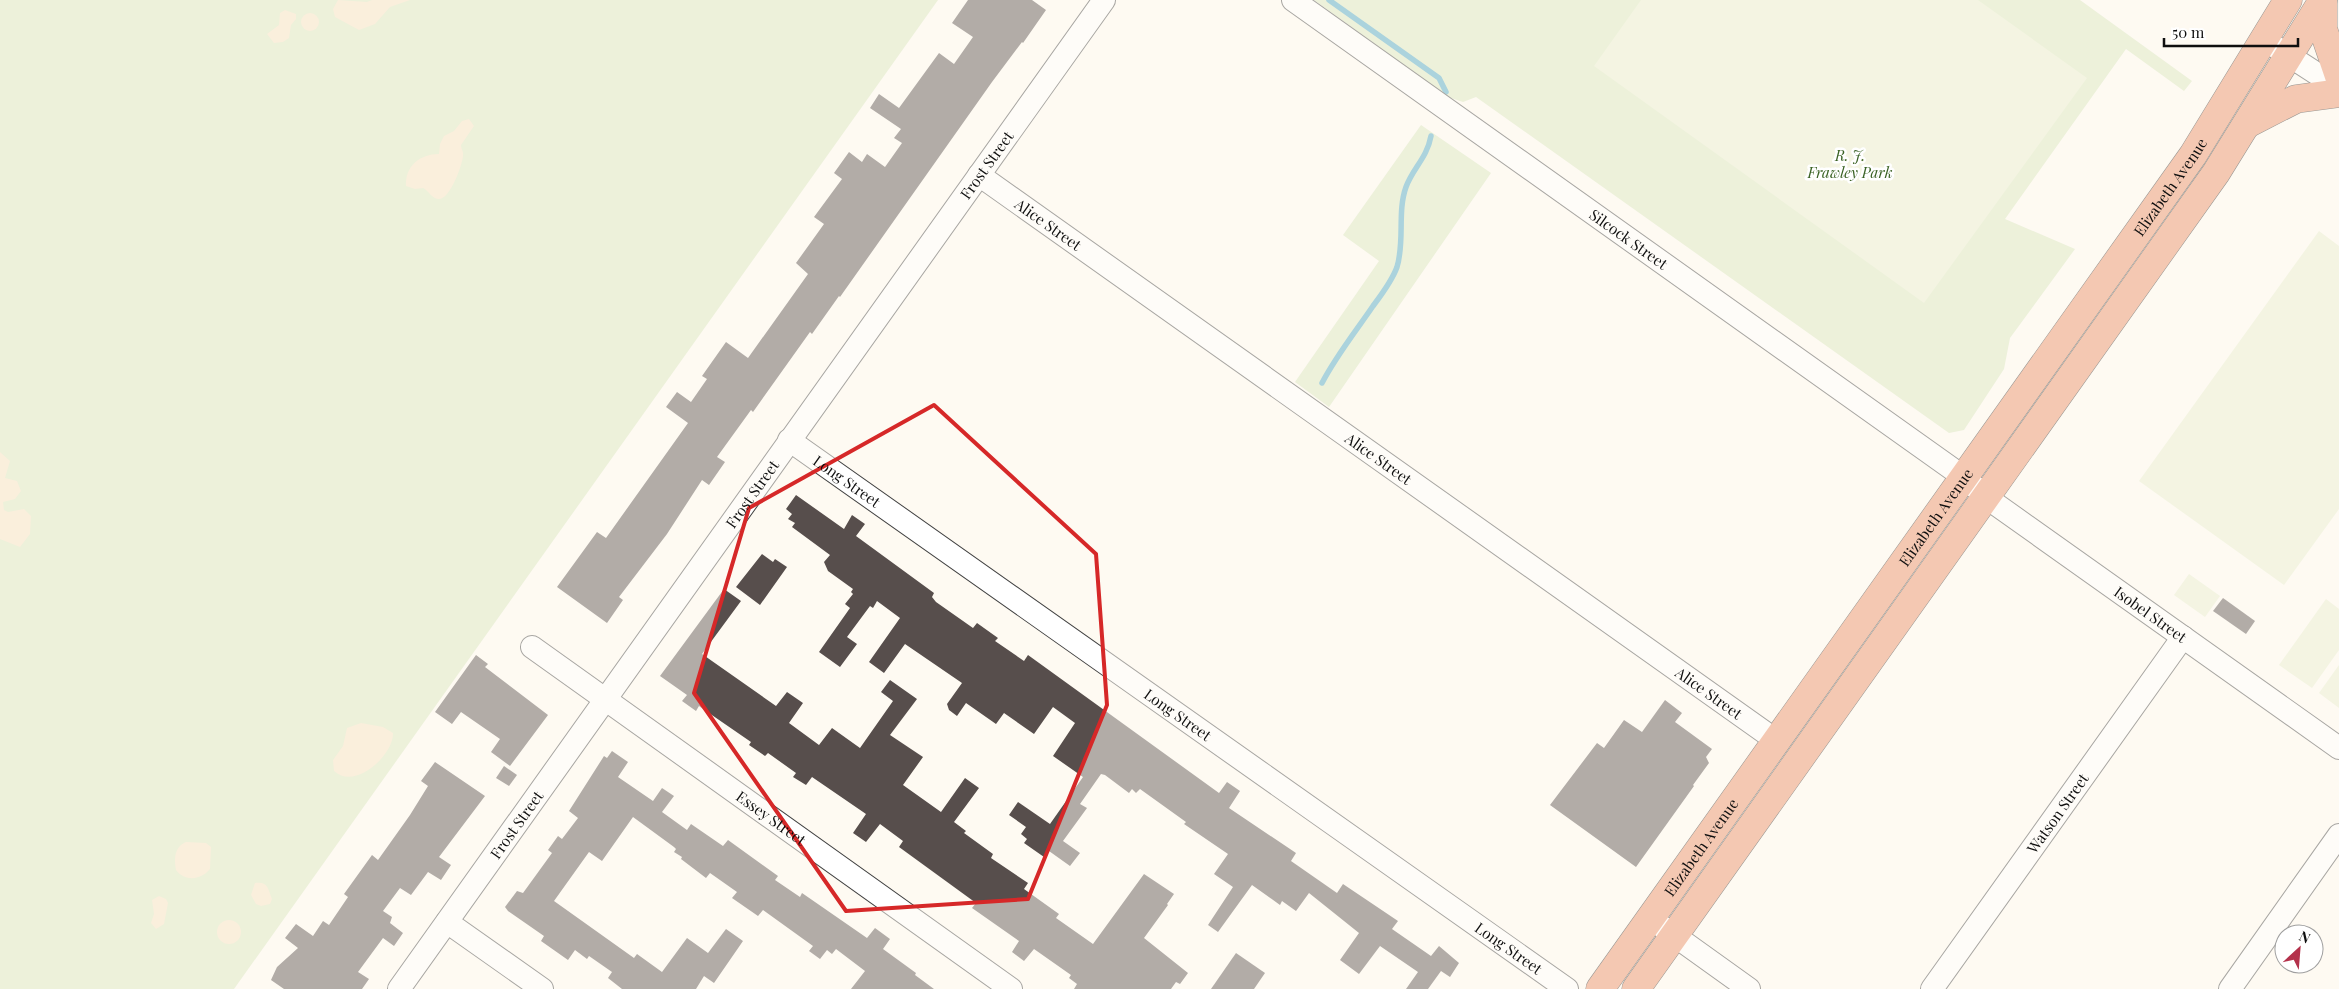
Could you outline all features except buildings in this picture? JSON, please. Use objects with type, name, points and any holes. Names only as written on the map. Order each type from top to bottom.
[{"type":"highway","name":"Elizabeth Avenue","points":[[1600,989],[1965,478],[2192,155],[2265,40],[2288,0]]},
{"type":"highway","name":"Elizabeth Avenue","points":[[1636,989],[1987,498],[2216,173],[2323,0]]},
{"type":"highway","points":[[2323,0],[2323,29],[2339,76]]},
{"type":"highway","points":[[2247,124],[2296,99],[2339,93]]},
{"type":"street","name":"Frost Street","points":[[399,989],[1104,0]]},
{"type":"street","name":"Silcock Street","points":[[1293,0],[1965,478]]},
{"type":"street","points":[[2265,40],[2339,88]]},
{"type":"street","name":"Alice Street","points":[[979,176],[1777,742]]},
{"type":"street","name":"Long Street","points":[[789,440],[1567,989]]},
{"type":"street","name":"Isobel Street","points":[[1965,478],[1987,498],[2339,748]]},
{"type":"street","name":"Watson Street","points":[[1932,989],[2183,637]]},
{"type":"street","name":"Essey Street","points":[[532,647],[1011,989]]},
{"type":"street","points":[[2230,989],[2339,835]]},
{"type":"street","points":[[1650,918],[1749,989]]},
{"type":"street","points":[[447,922],[542,989]]},
{"type":"highlighted area","points":[[934,405],[1096,554],[1107,705],[1028,899],[846,911],[694,693],[749,508]]},
{"type":"green space","points":[[0,0],[938,0],[234,989],[0,989]]},
{"type":"green space","name":"R. J. Frawley Park","points":[[1314,0],[2080,0],[2192,81],[2184,91],[2126,49],[2005,219],[2075,249],[2010,338],[2004,369],[1964,430],[1949,433],[1476,97],[1463,102],[1448,97]]},
{"type":"green space","points":[[1641,0],[1978,0],[2087,78],[1924,303],[1594,66]]},
{"type":"green space","points":[[1421,125],[1491,173],[1329,407],[1295,382],[1379,261],[1343,235]]},
{"type":"green space","points":[[2319,231],[2339,246],[2339,509],[2284,585],[2139,481]]},
{"type":"green space","points":[[2189,574],[2220,596],[2205,617],[2174,595]]},
{"type":"green space","points":[[2326,599],[2339,609],[2339,650],[2312,688],[2279,665]]},
{"type":"green space","points":[[2339,665],[2339,708],[2319,693]]},
{"type":"sand","points":[[338,0],[367,2],[372,0],[410,0],[390,7],[375,24],[359,30],[335,17],[333,9]]},
{"type":"sand","points":[[285,10],[296,14],[296,19],[291,25],[289,38],[283,42],[274,43],[267,34],[279,25],[280,13]]},
{"type":"sand","points":[[306,13],[314,13],[319,18],[317,29],[306,31],[301,26],[301,18]]},
{"type":"sand","points":[[469,119],[474,126],[461,145],[462,161],[455,181],[447,194],[443,198],[437,199],[423,188],[415,189],[406,186],[408,173],[415,162],[426,156],[439,154],[440,144],[444,136],[454,131],[462,121]]},
{"type":"sand","points":[[0,452],[10,461],[5,478],[17,481],[21,491],[15,499],[3,502],[4,510],[8,512],[24,509],[31,516],[30,534],[20,547],[0,539]]},
{"type":"sand","points":[[361,723],[383,727],[393,733],[392,741],[381,760],[372,767],[363,773],[343,776],[334,771],[333,760],[343,746],[347,728]]},
{"type":"sand","points":[[186,842],[206,843],[211,847],[210,869],[198,877],[188,878],[176,870],[177,850]]},
{"type":"sand","points":[[255,883],[263,883],[267,886],[272,899],[270,904],[261,906],[256,904],[251,895]]},
{"type":"sand","points":[[159,896],[166,899],[168,903],[164,924],[156,929],[151,923],[154,914],[152,900]]},
{"type":"sand","points":[[224,920],[234,920],[241,927],[241,937],[234,944],[224,944],[217,937],[217,927]]},
{"type":"waterway","points":[[1329,0],[1439,78],[1446,92]]},
{"type":"waterway","points":[[1322,383],[1395,272],[1401,247],[1403,197],[1409,180],[1426,151],[1431,136]]}]
